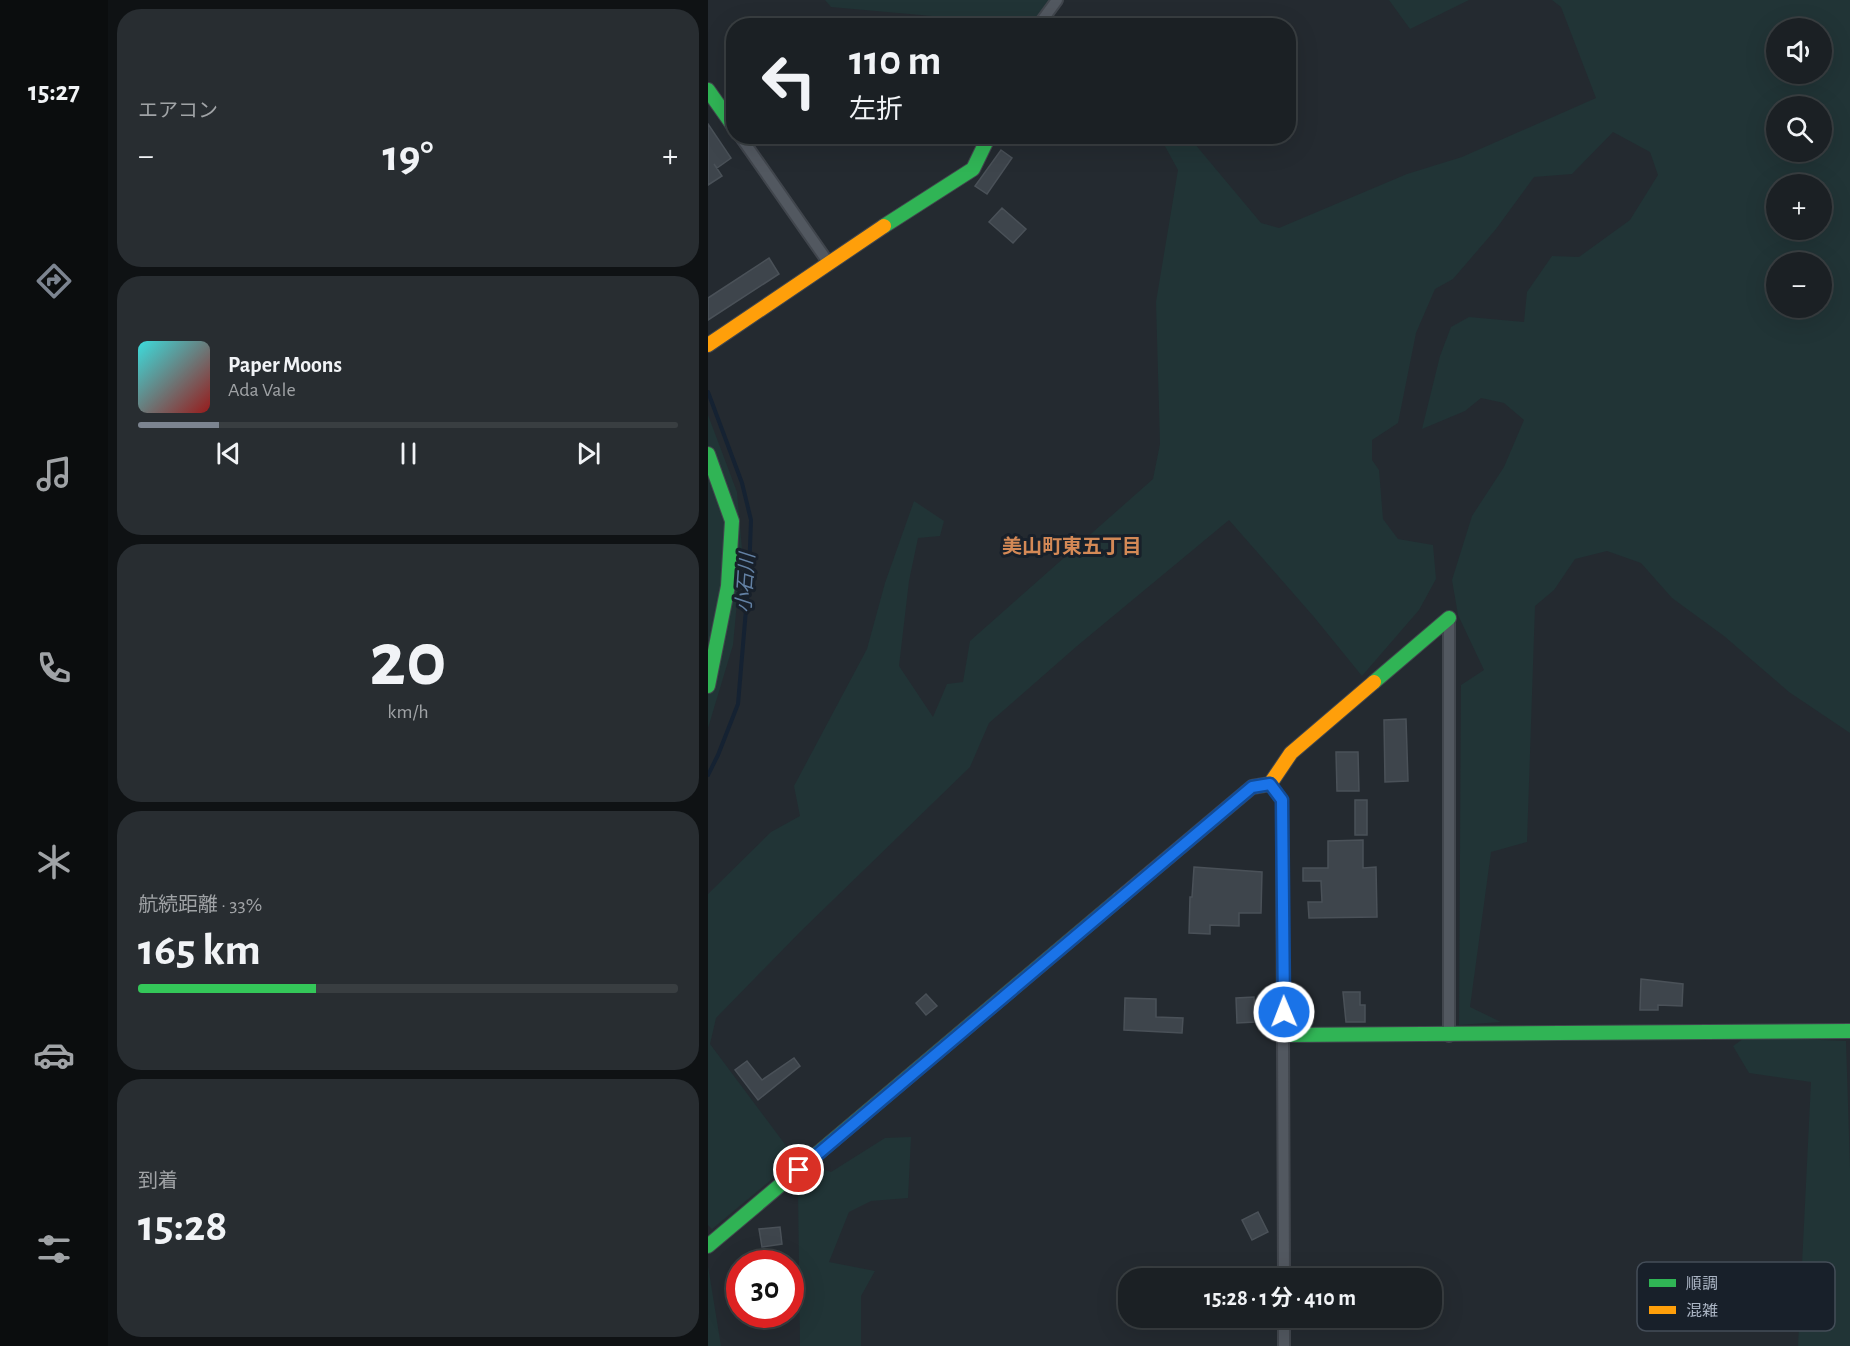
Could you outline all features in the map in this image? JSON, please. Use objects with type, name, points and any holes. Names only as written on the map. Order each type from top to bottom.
[{"type":"street","points":[[1044,18],[1057,0]]},
{"type":"street","points":[[708,90],[726,116]]},
{"type":"street","points":[[746,144],[828,262]]},
{"type":"street","points":[[708,345],[828,262],[973,169],[984,144]]},
{"type":"street","points":[[708,454],[732,521],[728,586],[708,686]]},
{"type":"street","points":[[708,1246],[1252,787],[1270,784],[1291,753],[1449,618]]},
{"type":"street","points":[[1449,618],[1449,1036]]},
{"type":"street","points":[[1270,784],[1282,800],[1284,1268]]},
{"type":"street","points":[[1284,1035],[1449,1036],[1850,1031]]},
{"type":"street","points":[[1284,1328],[1284,1346]]},
{"type":"shaded area","points":[[825,0],[1049,0],[1038,18],[944,18],[831,7]]},
{"type":"shaded area","points":[[1389,0],[1469,0],[1410,29]]},
{"type":"shaded area","points":[[1552,0],[1850,0],[1850,733],[1789,692],[1724,636],[1672,598],[1641,563],[1607,551],[1575,559],[1554,590],[1535,606],[1527,842],[1491,852],[1470,1007],[1501,1022],[1459,1025],[1461,685],[1484,670],[1458,615],[1452,580],[1472,516],[1504,467],[1524,420],[1504,403],[1481,398],[1465,411],[1422,429],[1440,356],[1451,327],[1469,317],[1524,322],[1527,292],[1552,256],[1579,257],[1630,220],[1658,175],[1650,152],[1613,132],[1572,174],[1534,177],[1496,229],[1453,279],[1435,289],[1416,333],[1398,423],[1372,440],[1372,460],[1379,470],[1383,519],[1398,539],[1433,545],[1436,579],[1419,610],[1362,676],[1229,520],[1077,646],[989,723],[970,767],[800,932],[716,1018],[710,1044],[796,1159],[712,1229],[708,1225],[708,894],[771,832],[800,816],[794,786],[867,649],[885,583],[914,501],[944,521],[940,536],[918,538],[909,581],[899,666],[933,717],[947,684],[963,682],[970,641],[1153,479],[1160,444],[1156,302],[1178,170],[1164,144],[1195,144],[1261,223],[1279,228],[1407,174],[1462,157],[1596,98],[1561,7]]},
{"type":"shaded area","points":[[708,415],[737,492],[742,549],[733,645],[708,728]]},
{"type":"shaded area","points":[[1746,1037],[1846,1041],[1850,1168],[1850,1346],[1798,1346],[1799,1331],[1835,1331],[1835,1262],[1802,1262],[1811,1082],[1749,1073],[1733,1046]]},
{"type":"shaded area","points":[[911,1137],[908,1198],[871,1201],[849,1212],[829,1262],[875,1271],[861,1296],[861,1346],[800,1346],[800,1328],[804,1328],[804,1250],[799,1250],[798,1190],[819,1168],[831,1172],[885,1138]]},
{"type":"shaded area","points":[[708,1266],[721,1346],[708,1346]]},
{"type":"building","points":[[708,124],[731,158],[717,168],[714,164],[722,176],[708,185]]},
{"type":"building","points":[[1001,150],[1012,158],[987,194],[975,186]]},
{"type":"building","points":[[1002,208],[1026,229],[1013,243],[989,222]]},
{"type":"building","points":[[769,258],[779,274],[708,320],[708,298]]},
{"type":"building","points":[[1406,719],[1408,781],[1385,782],[1384,720]]},
{"type":"building","points":[[1336,752],[1358,752],[1359,791],[1337,791]]},
{"type":"building","points":[[1355,800],[1367,800],[1367,835],[1355,835]]},
{"type":"building","points":[[1363,840],[1363,868],[1376,867],[1377,917],[1309,918],[1308,902],[1322,902],[1321,881],[1303,881],[1303,868],[1328,868],[1328,841]]},
{"type":"building","points":[[1194,867],[1262,872],[1261,913],[1239,913],[1239,926],[1210,925],[1210,934],[1189,933]]},
{"type":"building","points":[[1641,979],[1683,984],[1682,1006],[1658,1005],[1658,1010],[1640,1010]]},
{"type":"building","points":[[1343,992],[1360,992],[1360,1005],[1365,1005],[1365,1022],[1346,1022]]},
{"type":"building","points":[[926,994],[937,1006],[926,1015],[916,1003]]},
{"type":"building","points":[[1254,997],[1255,1022],[1237,1023],[1236,998]]},
{"type":"building","points":[[1125,998],[1156,999],[1156,1017],[1183,1018],[1182,1033],[1124,1030]]},
{"type":"building","points":[[794,1058],[800,1066],[758,1100],[735,1070],[747,1061],[762,1080]]},
{"type":"building","points":[[1258,1212],[1268,1232],[1252,1240],[1242,1220]]},
{"type":"building","points":[[780,1227],[782,1244],[762,1247],[759,1229]]},
{"type":"waterway","name":"小石川","points":[[708,392],[742,483],[751,520],[749,574],[738,704],[708,775]]},
{"type":"traffic: fast","points":[[708,90],[726,116]]},
{"type":"traffic: fast","points":[[884,226],[973,169],[985,144]]},
{"type":"traffic: fast","points":[[708,454],[732,521],[728,586],[708,686]]},
{"type":"traffic: fast","points":[[1374,682],[1449,618]]},
{"type":"traffic: fast","points":[[708,1246],[1119,899]]},
{"type":"traffic: fast","points":[[1284,1035],[1850,1031]]},
{"type":"traffic: slow","points":[[708,345],[884,226]]},
{"type":"traffic: slow","points":[[1119,899],[1252,787],[1270,784],[1291,753],[1374,682]]},
{"type":"district","name":"美山町東五丁目","points":[[1072,547]]},
{"type":"route","points":[[799,1170],[1252,787],[1270,784],[1282,800],[1284,1012]]}]
